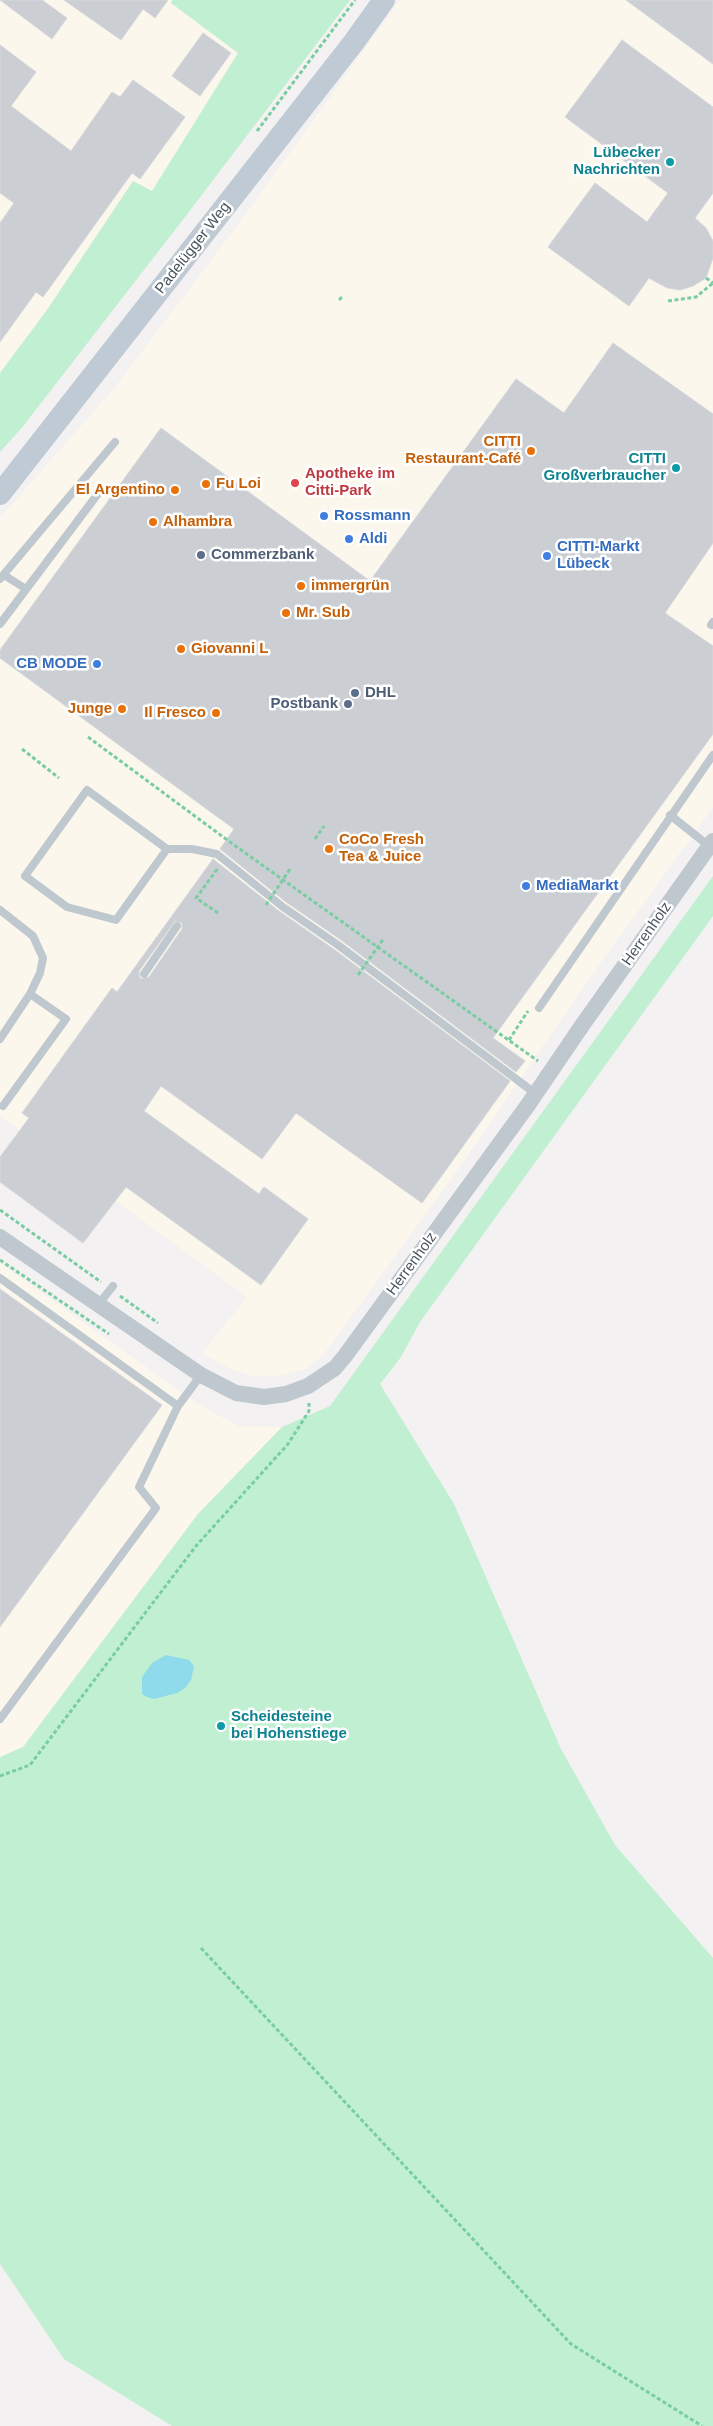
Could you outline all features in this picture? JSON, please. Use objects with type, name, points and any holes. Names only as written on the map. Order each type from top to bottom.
[{"type":"main road","name":"Padelügger Weg","points":[[0,494],[354,42],[384,0]]},
{"type":"street","name":"Herrenholz","points":[[0,1237],[201,1375],[236,1393],[264,1398],[286,1394],[308,1386],[335,1368],[536,1094],[711,844]]},
{"type":"lane","points":[[26,589],[2,577],[115,442]]},
{"type":"lane","points":[[0,624],[100,491]]},
{"type":"lane","points":[[540,1008],[670,815],[713,755]]},
{"type":"lane","points":[[167,849],[116,920],[67,907],[25,876],[87,790],[167,849],[192,848],[217,854],[283,907],[338,945],[536,1094]]},
{"type":"lane","points":[[670,815],[711,844]]},
{"type":"lane","points":[[0,910],[33,936],[43,958],[40,973],[30,994],[0,1039]]},
{"type":"lane","points":[[144,974],[177,926]]},
{"type":"lane","points":[[2,1106],[66,1019],[30,994]]},
{"type":"lane","points":[[0,1278],[178,1406]]},
{"type":"lane","points":[[98,1305],[112,1288]]},
{"type":"lane","points":[[0,1719],[156,1508],[139,1487],[178,1406],[201,1375]]},
{"type":"path","points":[[668,301],[696,297],[713,283],[706,278]]},
{"type":"path","points":[[88,737],[234,845],[551,1071]]},
{"type":"path","points":[[22,749],[59,778]]},
{"type":"path","points":[[315,839],[324,826]]},
{"type":"path","points":[[218,913],[196,898],[234,845]]},
{"type":"path","points":[[266,905],[290,869]]},
{"type":"path","points":[[358,975],[384,938]]},
{"type":"path","points":[[509,1040],[530,1007],[540,1008]]},
{"type":"path","points":[[0,1210],[112,1288],[162,1326]]},
{"type":"path","points":[[0,1260],[115,1338]]},
{"type":"path","points":[[0,1776],[30,1765],[196,1546],[288,1444],[310,1411]]},
{"type":"path","points":[[201,1948],[571,2344],[702,2426]]},
{"type":"shaded area","points":[[0,0],[172,0],[171,3],[238,53],[152,191],[133,182],[47,310],[0,372]]},
{"type":"shaded area","points":[[400,0],[713,0],[713,807],[582,989],[469,1154],[324,1354],[307,1369],[278,1376],[253,1376],[231,1369],[202,1353],[247,1297],[0,1116],[0,518],[116,386],[246,214]]},
{"type":"shaded area","points":[[0,1263],[201,1406],[239,1426],[282,1427],[198,1514],[23,1747],[0,1757]]},
{"type":"green space","points":[[172,0],[350,0],[24,425],[0,452],[0,373],[47,310],[133,181],[152,191],[238,53],[171,3]]},
{"type":"green space","points":[[713,876],[713,916],[420,1322],[401,1357],[380,1384],[454,1504],[561,1749],[615,1845],[713,1958],[713,2426],[172,2426],[64,2359],[0,2264],[0,1757],[23,1747],[198,1514],[282,1427],[330,1406]]},
{"type":"water","points":[[166,1655],[189,1660],[194,1666],[191,1680],[185,1688],[177,1693],[154,1699],[147,1697],[142,1694],[142,1677],[152,1663]]},
{"type":"building","points":[[0,0],[42,0],[67,18],[52,39]]},
{"type":"building","points":[[64,0],[168,0],[155,18],[143,9],[121,40]]},
{"type":"building","points":[[626,0],[713,0],[713,64]]},
{"type":"building","points":[[203,33],[231,53],[200,96],[172,76]]},
{"type":"building","name":"Lübecker Nachrichten","points":[[622,40],[713,107],[713,193],[695,218],[706,228],[713,241],[713,258],[706,278],[693,286],[680,290],[667,288],[649,278],[629,306],[548,247],[595,183],[647,222],[668,193],[565,117]]},
{"type":"building","points":[[0,45],[36,72],[11,106],[71,151],[112,92],[120,97],[133,80],[185,117],[140,179],[132,173],[43,297],[36,292],[0,342],[0,223],[14,203],[0,193]]},
{"type":"building","points":[[613,343],[713,414],[713,543],[665,613],[713,646],[713,734],[493,1038],[525,1061],[516,1072],[341,940],[286,902],[220,849],[234,829],[0,658],[0,650],[161,428],[370,581],[516,379],[564,413]]},
{"type":"building","points":[[213,859],[279,911],[335,950],[510,1081],[422,1203],[296,1113],[262,1159],[161,1086],[144,1111],[259,1194],[264,1187],[308,1219],[261,1285],[126,1187],[83,1243],[0,1182],[0,1157],[29,1118],[22,1113],[112,988],[117,992]],"holes":[[[175,921],[182,923],[182,929],[149,977],[141,979],[139,971]]]},
{"type":"building","points":[[0,1289],[162,1405],[0,1627]]},
{"type":"place","name":"Lübecker Nachrichten","points":[[670,162]]},
{"type":"place","name":"CITTI Restaurant-Café","points":[[531,451]]},
{"type":"place","name":"CITTI Großverbraucher","points":[[676,468]]},
{"type":"place","name":"Apotheke im Citti-Park","points":[[295,483]]},
{"type":"place","name":"Fu Loi","points":[[206,484]]},
{"type":"place","name":"El Argentino","points":[[175,490]]},
{"type":"place","name":"Rossmann","points":[[324,516]]},
{"type":"place","name":"Alhambra","points":[[153,522]]},
{"type":"place","name":"Aldi","points":[[349,539]]},
{"type":"place","name":"Commerzbank","points":[[201,555]]},
{"type":"place","name":"CITTI-Markt Lübeck","points":[[547,556]]},
{"type":"place","name":"immergrün","points":[[301,586]]},
{"type":"place","name":"Mr. Sub","points":[[286,613]]},
{"type":"place","name":"Giovanni L","points":[[181,649]]},
{"type":"place","name":"CB MODE","points":[[97,664]]},
{"type":"place","name":"DHL","points":[[355,693]]},
{"type":"place","name":"Postbank","points":[[348,704]]},
{"type":"place","name":"Junge","points":[[122,709]]},
{"type":"place","name":"Il Fresco","points":[[216,713]]},
{"type":"place","name":"CoCo Fresh Tea & Juice","points":[[329,849]]},
{"type":"place","name":"MediaMarkt","points":[[526,886]]},
{"type":"place","name":"Scheidesteine bei Hohenstiege","points":[[221,1726]]}]
